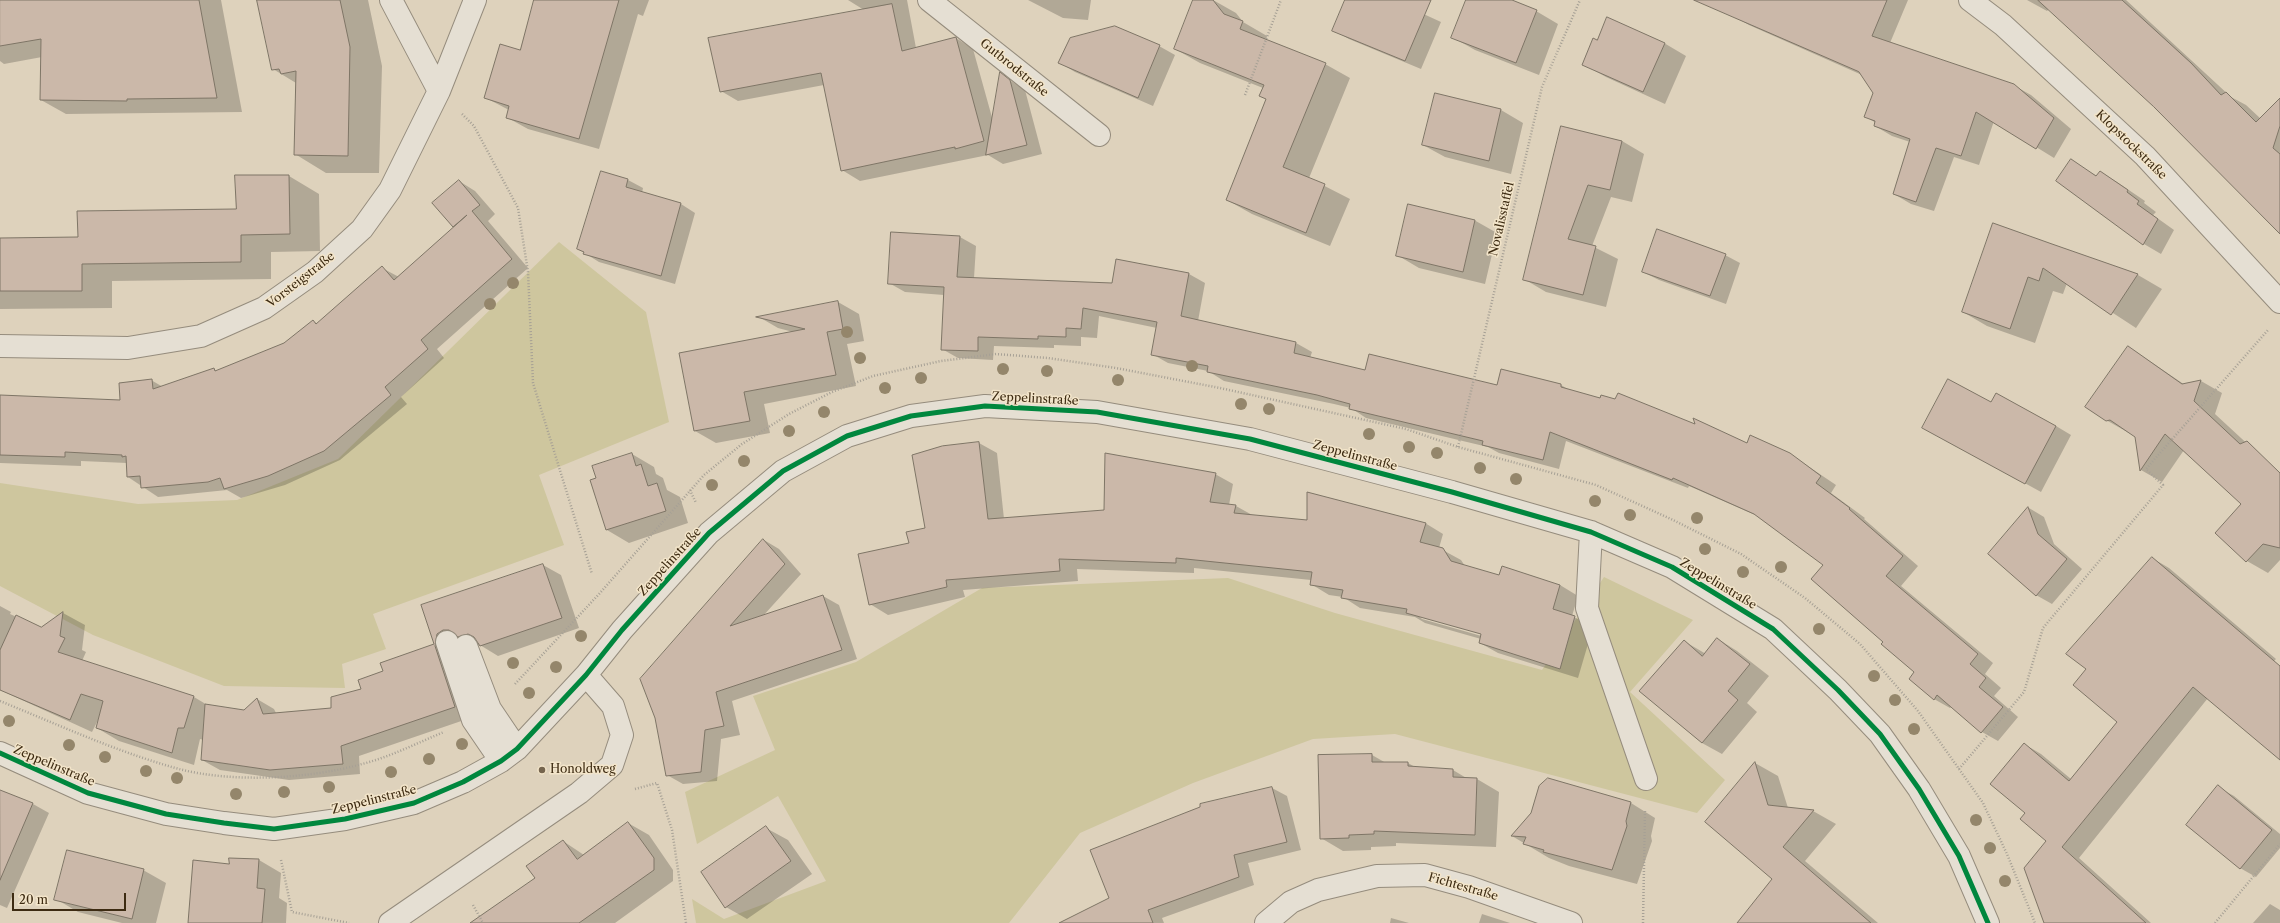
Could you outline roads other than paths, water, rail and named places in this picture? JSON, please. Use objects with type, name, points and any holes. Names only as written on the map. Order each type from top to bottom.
[{"type":"street","points":[[391,0],[439,91]]},
{"type":"street","points":[[439,91],[475,0]]},
{"type":"street","name":"Gutbrodstraße","points":[[929,0],[1100,136]]},
{"type":"street","name":"Klopstockstraße","points":[[1970,0],[2004,25],[2145,156],[2280,302]]},
{"type":"street","name":"Vorsteigstraße","points":[[0,346],[128,348],[201,336],[264,308],[315,272],[362,228],[390,190],[439,91]]},
{"type":"street","name":"Zeppelinstraße","points":[[0,753],[88,793],[166,814],[274,829],[345,819],[414,803],[463,782],[509,755],[586,675],[622,630],[709,533],[783,471],[847,436],[911,416],[986,406],[1097,412],[1250,439],[1452,492],[1591,532],[1672,567],[1774,629],[1838,690],[1880,734],[1919,789],[1959,856],[1988,923]]},
{"type":"street","points":[[1591,532],[1586,608],[1646,779]]},
{"type":"street","points":[[456,644],[481,714],[509,755]]},
{"type":"street","points":[[390,923],[579,793],[612,765],[622,735],[613,706],[586,675]]},
{"type":"street","name":"Fichtestraße","points":[[1266,923],[1291,902],[1318,890],[1377,876],[1425,875],[1469,887],[1571,923]]},
{"type":"place","name":"Honoldweg","points":[[542,770]]}]
